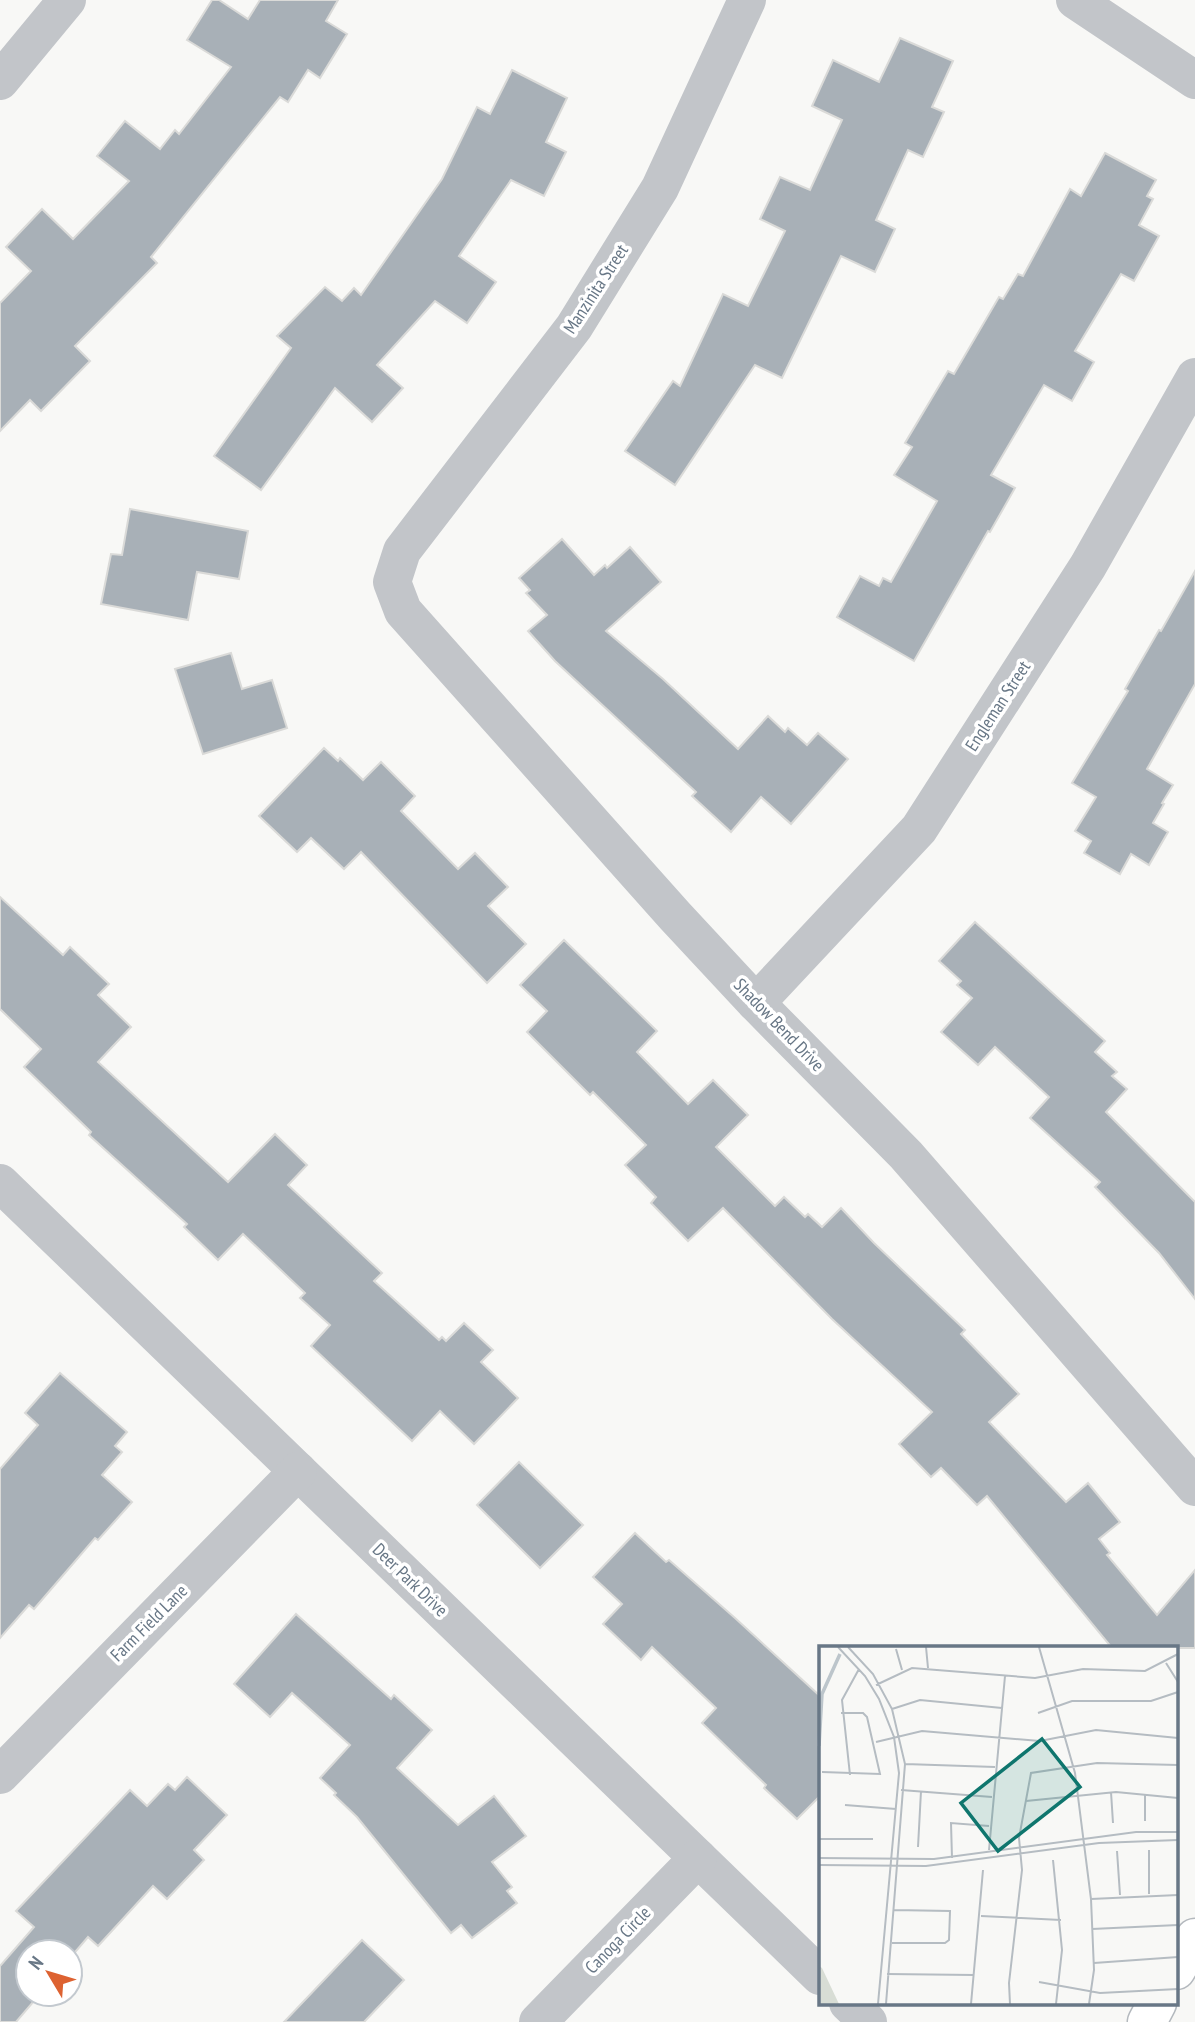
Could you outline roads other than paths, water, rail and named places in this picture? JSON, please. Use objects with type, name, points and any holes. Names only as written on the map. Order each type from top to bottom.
[{"type":"main road","points":[[1178,1967],[1195,1938]]},
{"type":"main road","points":[[1147,2022],[1156,2004]]},
{"type":"street","points":[[0,82],[66,0]]},
{"type":"street","name":"Manzinita Street","points":[[402,551],[574,327],[660,188],[747,0]]},
{"type":"street","points":[[1075,0],[1195,80]]},
{"type":"street","name":"Engleman Street","points":[[756,1003],[919,829],[1088,566],[1195,377]]},
{"type":"street","name":"Shadow Bend Drive","points":[[402,551],[392,582],[403,611],[675,916],[756,1003],[906,1155],[1195,1487]]},
{"type":"street","name":"Deer Park Drive","points":[[0,1184],[819,1974]]},
{"type":"street","name":"Farm Field Lane","points":[[0,1775],[298,1471]]},
{"type":"street","name":"Canoga Circle","points":[[538,2022],[698,1858]]},
{"type":"street","points":[[849,2004],[868,2022]]}]
